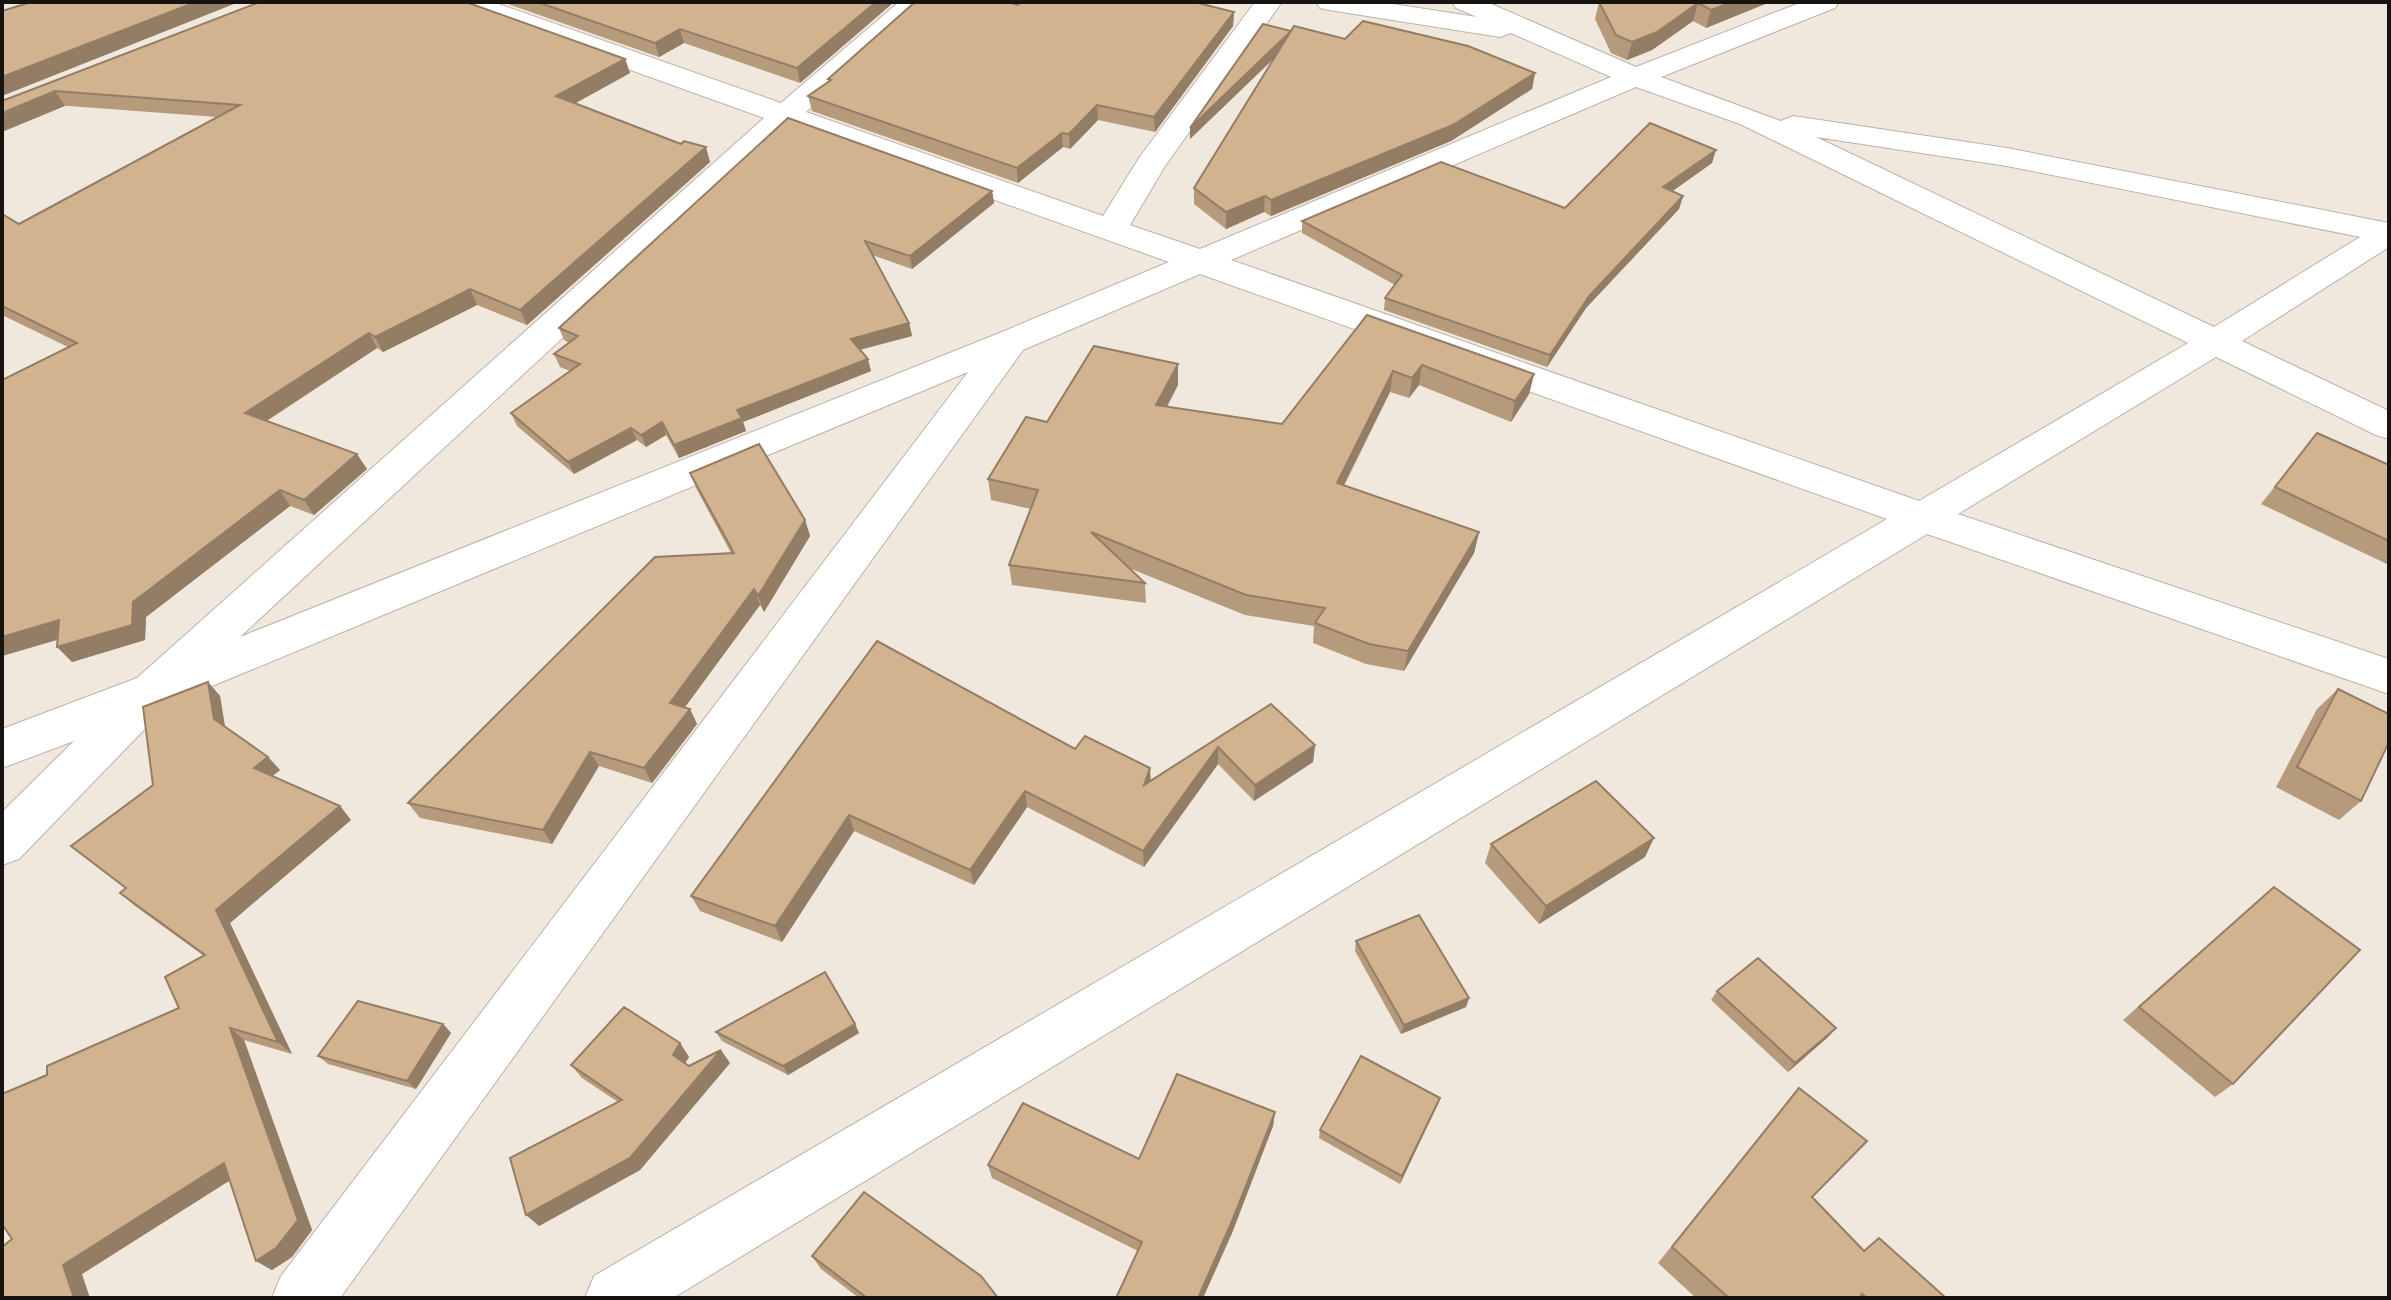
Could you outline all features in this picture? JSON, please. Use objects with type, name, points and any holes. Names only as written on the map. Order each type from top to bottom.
[{"type":"street","points":[[467,2],[1922,517],[2389,677]]},
{"type":"street","points":[[2,844],[153,691],[786,114],[915,2]]},
{"type":"street","points":[[1110,231],[1150,165],[1269,2]]},
{"type":"street","points":[[1329,2],[1542,36]]},
{"type":"street","points":[[1465,2],[1635,77],[1751,118],[2389,426]]},
{"type":"street","points":[[2,749],[153,691],[1010,342],[1635,77],[1826,2]]},
{"type":"street","points":[[1751,118],[2007,157],[2389,233]]},
{"type":"street","points":[[616,1298],[2214,343],[2389,233]]},
{"type":"street","points":[[303,1298],[1010,342]]},
{"type":"building","points":[[31,2],[196,2],[2,77],[2,11]]},
{"type":"building","points":[[260,2],[466,2],[625,59],[556,96],[681,144],[684,141],[706,147],[520,310],[470,289],[375,337],[369,333],[245,413],[357,454],[304,500],[280,490],[133,602],[132,625],[57,647],[59,620],[2,637],[2,380],[77,343],[2,306],[2,214],[19,224],[240,105],[55,91],[2,113],[2,101]]},
{"type":"building","points":[[537,2],[876,2],[797,68],[680,29],[655,43]]},
{"type":"building","points":[[915,2],[1009,2],[1017,5],[1022,2],[1194,2],[1234,12],[1154,117],[1097,105],[1069,134],[1062,133],[1017,168],[808,96],[831,80],[828,79]]},
{"type":"building","points":[[1599,2],[1732,2],[1711,10],[1698,3],[1657,32],[1632,42],[1616,35]]},
{"type":"building","points":[[1363,21],[1468,46],[1535,73],[1453,125],[1271,200],[1265,196],[1226,212],[1194,188],[1294,26],[1345,39]]},
{"type":"building","points":[[1263,24],[1291,31],[1190,128]]},
{"type":"building","points":[[788,118],[992,191],[910,256],[865,241],[909,323],[851,339],[868,359],[737,410],[742,418],[674,445],[662,422],[641,435],[631,428],[568,462],[511,413],[580,364],[554,354],[578,336],[559,328]]},
{"type":"building","points":[[1650,123],[1716,150],[1663,187],[1683,196],[1589,296],[1550,355],[1385,298],[1402,275],[1302,221],[1441,162],[1565,208]]},
{"type":"building","points":[[1367,315],[1534,374],[1515,401],[1422,365],[1412,378],[1393,371],[1337,483],[1479,532],[1408,651],[1369,644],[1315,623],[1325,608],[1246,595],[1091,532],[1145,583],[1009,565],[1038,490],[988,479],[1026,417],[1047,422],[1094,346],[1178,364],[1156,405],[1282,424]]},
{"type":"building","points":[[2317,433],[2389,465],[2389,541],[2275,487]]},
{"type":"building","points":[[759,444],[805,520],[758,596],[754,589],[670,703],[690,709],[644,768],[590,752],[543,830],[408,803],[655,557],[734,553],[690,473]]},
{"type":"building","points":[[877,641],[1075,749],[1085,736],[1150,768],[1144,785],[1271,704],[1315,745],[1255,785],[1218,747],[1143,851],[1025,791],[970,870],[849,815],[775,926],[691,896]]},
{"type":"building","points":[[208,682],[214,719],[268,757],[254,768],[340,806],[216,910],[278,1042],[230,1028],[298,1220],[276,1248],[256,1261],[224,1163],[63,1265],[74,1298],[2,1298],[2,1247],[12,1239],[2,1224],[2,1094],[47,1075],[47,1066],[179,1008],[165,977],[205,955],[120,893],[126,888],[71,846],[153,785],[143,707]]},
{"type":"building","points":[[2338,689],[2389,714],[2389,742],[2361,801],[2297,767]]},
{"type":"building","points":[[1596,781],[1654,838],[1546,906],[1491,844]]},
{"type":"building","points":[[2274,887],[2360,950],[2233,1084],[2139,1007]]},
{"type":"building","points":[[1419,915],[1469,998],[1404,1025],[1356,941]]},
{"type":"building","points":[[1758,958],[1836,1028],[1795,1063],[1717,991]]},
{"type":"building","points":[[825,972],[855,1024],[783,1066],[716,1032]]},
{"type":"building","points":[[358,1001],[443,1024],[407,1081],[318,1056]]},
{"type":"building","points":[[624,1007],[680,1043],[673,1055],[689,1066],[721,1050],[630,1158],[526,1215],[510,1158],[622,1100],[571,1065]]},
{"type":"building","points":[[1361,1056],[1440,1098],[1402,1176],[1320,1130]]},
{"type":"building","points":[[1177,1074],[1275,1112],[1198,1298],[1116,1298],[1142,1242],[988,1165],[1023,1103],[1139,1159]]},
{"type":"building","points":[[1799,1088],[1867,1141],[1812,1197],[1864,1251],[1879,1238],[1946,1298],[1867,1298],[1862,1294],[1860,1298],[1729,1298],[1672,1247]]},
{"type":"building","points":[[864,1192],[981,1276],[998,1298],[867,1298],[812,1256]]}]
